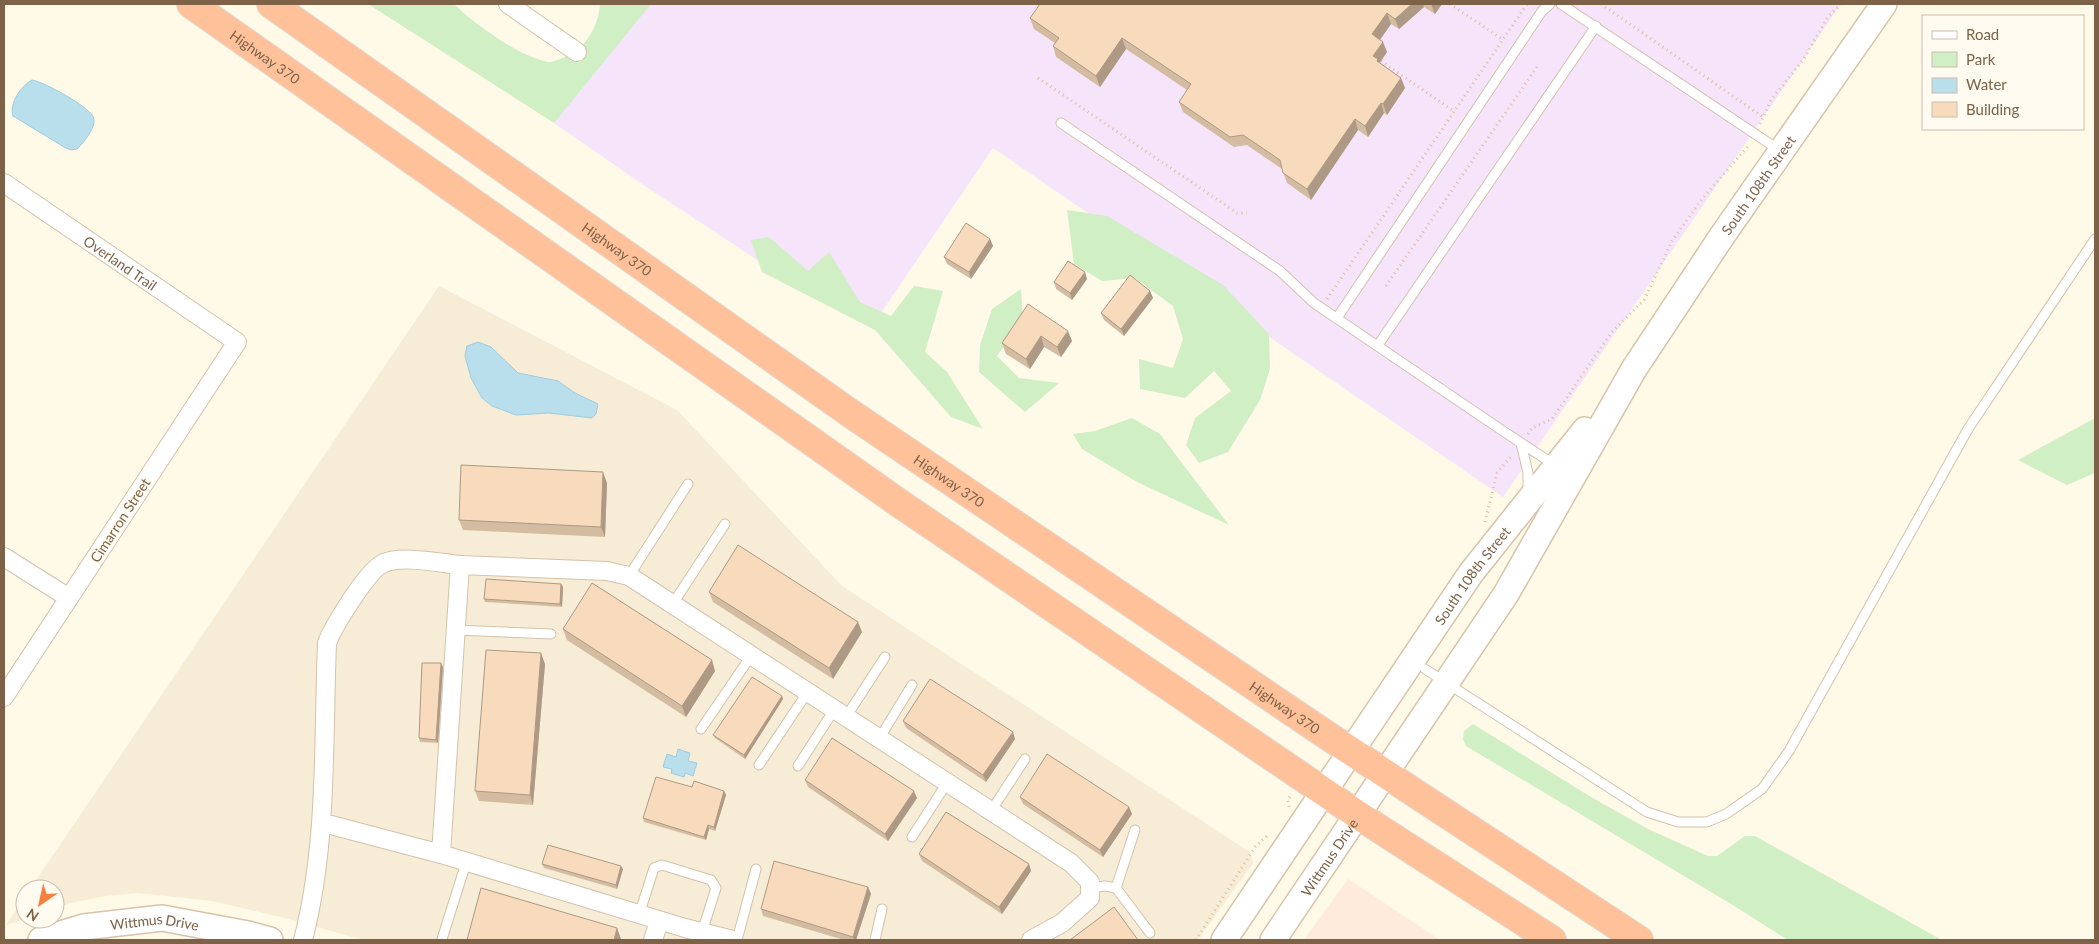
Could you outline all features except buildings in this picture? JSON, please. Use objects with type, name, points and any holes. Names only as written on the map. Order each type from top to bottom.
[{"type":"highway","name":"Highway 370","points":[[191,4],[899,503],[1358,814],[1552,940]]},
{"type":"highway","name":"Highway 370","points":[[271,4],[850,413],[1351,751],[1639,940]]},
{"type":"street","points":[[508,4],[578,52]]},
{"type":"street","name":"South 108th Street","points":[[1385,773],[1506,594],[1634,369],[1722,236],[1884,4]]},
{"type":"street","name":"Overland Trail","points":[[4,183],[237,342]]},
{"type":"street","name":"Cimarron Street","points":[[4,697],[237,342]]},
{"type":"street","name":"South 108th Street","points":[[1325,791],[1471,573],[1634,369]]},
{"type":"street","points":[[4,557],[69,598]]},
{"type":"street","points":[[303,940],[313,898],[320,845],[327,643],[331,631],[369,576],[383,563],[397,560],[460,565],[607,571],[629,576],[1071,863],[1090,882],[1090,898],[1062,923],[1031,940]]},
{"type":"street","points":[[441,854],[460,565]]},
{"type":"street","name":"Wittmus Drive","points":[[1273,940],[1385,773]]},
{"type":"street","points":[[1224,940],[1325,791]]},
{"type":"street","points":[[321,825],[331,825],[441,854],[659,920],[689,934],[733,940]]},
{"type":"street","name":"Wittmus Drive","points":[[41,940],[84,927],[162,918],[270,940]]},
{"type":"street","points":[[653,940],[659,920]]},
{"type":"lane","points":[[1337,318],[1542,11],[1550,4]]},
{"type":"lane","points":[[1561,4],[1781,152]]},
{"type":"lane","points":[[1378,345],[1596,26]]},
{"type":"lane","points":[[1061,122],[1280,271],[1322,308],[1521,443],[1547,460],[1553,460],[1566,454]]},
{"type":"lane","points":[[1426,668],[1646,812],[1678,822],[1707,822],[1747,802],[1762,789],[1789,750],[1968,428],[2095,239]]},
{"type":"lane","points":[[1521,443],[1528,473],[1526,504]]},
{"type":"lane","points":[[629,576],[688,484]]},
{"type":"lane","points":[[672,604],[725,524]]},
{"type":"lane","points":[[456,630],[551,634]]},
{"type":"lane","points":[[701,729],[751,656]]},
{"type":"lane","points":[[798,766],[885,657]]},
{"type":"lane","points":[[879,739],[912,685]]},
{"type":"lane","points":[[758,765],[807,693]]},
{"type":"lane","points":[[991,811],[1025,759]]},
{"type":"lane","points":[[912,837],[947,783]]},
{"type":"lane","points":[[1116,888],[1136,830]]},
{"type":"lane","points":[[442,938],[466,862]]},
{"type":"lane","points":[[639,915],[654,868],[662,865],[711,880],[716,888],[689,934]]},
{"type":"lane","points":[[737,940],[756,869]]},
{"type":"lane","points":[[1090,888],[1105,886],[1116,888],[1150,933]]},
{"type":"lane","points":[[875,940],[882,909]]},
{"type":"path","points":[[1450,4],[1502,40]]},
{"type":"path","points":[[1322,308],[1527,4]]},
{"type":"path","points":[[1602,4],[1763,117]]},
{"type":"path","points":[[1521,443],[1532,428],[1552,419],[1611,333],[1644,300],[1672,241],[1702,199],[1747,150],[1771,100],[1803,60],[1828,17],[1841,4]]},
{"type":"path","points":[[1381,61],[1455,112]]},
{"type":"path","points":[[1386,286],[1539,64]]},
{"type":"path","points":[[1038,78],[1237,213],[1247,213]]},
{"type":"shaded area","points":[[634,4],[1841,4],[1503,497],[993,148],[872,326],[771,269],[554,123]]},
{"type":"shaded area","points":[[439,286],[677,410],[842,586],[1251,853],[1253,863],[1198,940],[363,940],[285,918],[212,901],[138,893],[105,896],[65,905],[65,879],[37,879]]},
{"type":"shaded area","points":[[1348,879],[1440,940],[1304,940]]},
{"type":"shaded area","points":[[15,912],[15,922],[6,925]]},
{"type":"green space","points":[[368,4],[454,4],[498,39],[525,54],[549,62],[569,55],[583,45],[593,30],[600,4],[651,4],[554,123]]},
{"type":"green space","points":[[1067,210],[1107,216],[1223,285],[1269,334],[1270,369],[1260,400],[1228,452],[1199,463],[1186,445],[1195,418],[1231,391],[1214,371],[1185,398],[1140,389],[1139,359],[1173,368],[1183,339],[1173,306],[1135,278],[1102,281],[1074,264]]},
{"type":"green space","points":[[769,237],[808,271],[829,252],[860,302],[891,316],[914,286],[943,291],[925,352],[947,372],[983,429],[951,417],[875,330],[762,272],[751,240]]},
{"type":"green space","points":[[1021,289],[1023,320],[997,356],[1019,378],[1059,383],[1025,412],[979,372],[980,345],[992,309]]},
{"type":"green space","points":[[1132,418],[1160,434],[1229,525],[1137,482],[1082,449],[1073,434],[1095,431]]},
{"type":"green space","points":[[2095,418],[2095,473],[2067,485],[2018,460]]},
{"type":"green space","points":[[1473,724],[1591,797],[1648,829],[1708,856],[1717,856],[1745,836],[1755,836],[1942,940],[1788,940],[1466,746],[1463,739],[1464,731]]},
{"type":"water","points":[[32,80],[46,85],[77,102],[91,114],[94,122],[91,131],[77,149],[71,150],[64,147],[13,116],[14,100],[24,86]]},
{"type":"water","points":[[478,342],[491,347],[518,373],[558,381],[575,393],[598,404],[596,414],[592,418],[549,413],[516,415],[492,406],[482,398],[471,378],[465,356],[467,346]]},
{"type":"water","points":[[678,749],[690,753],[688,761],[697,763],[693,776],[685,773],[684,777],[671,773],[672,769],[663,767],[667,754],[676,757]]}]
